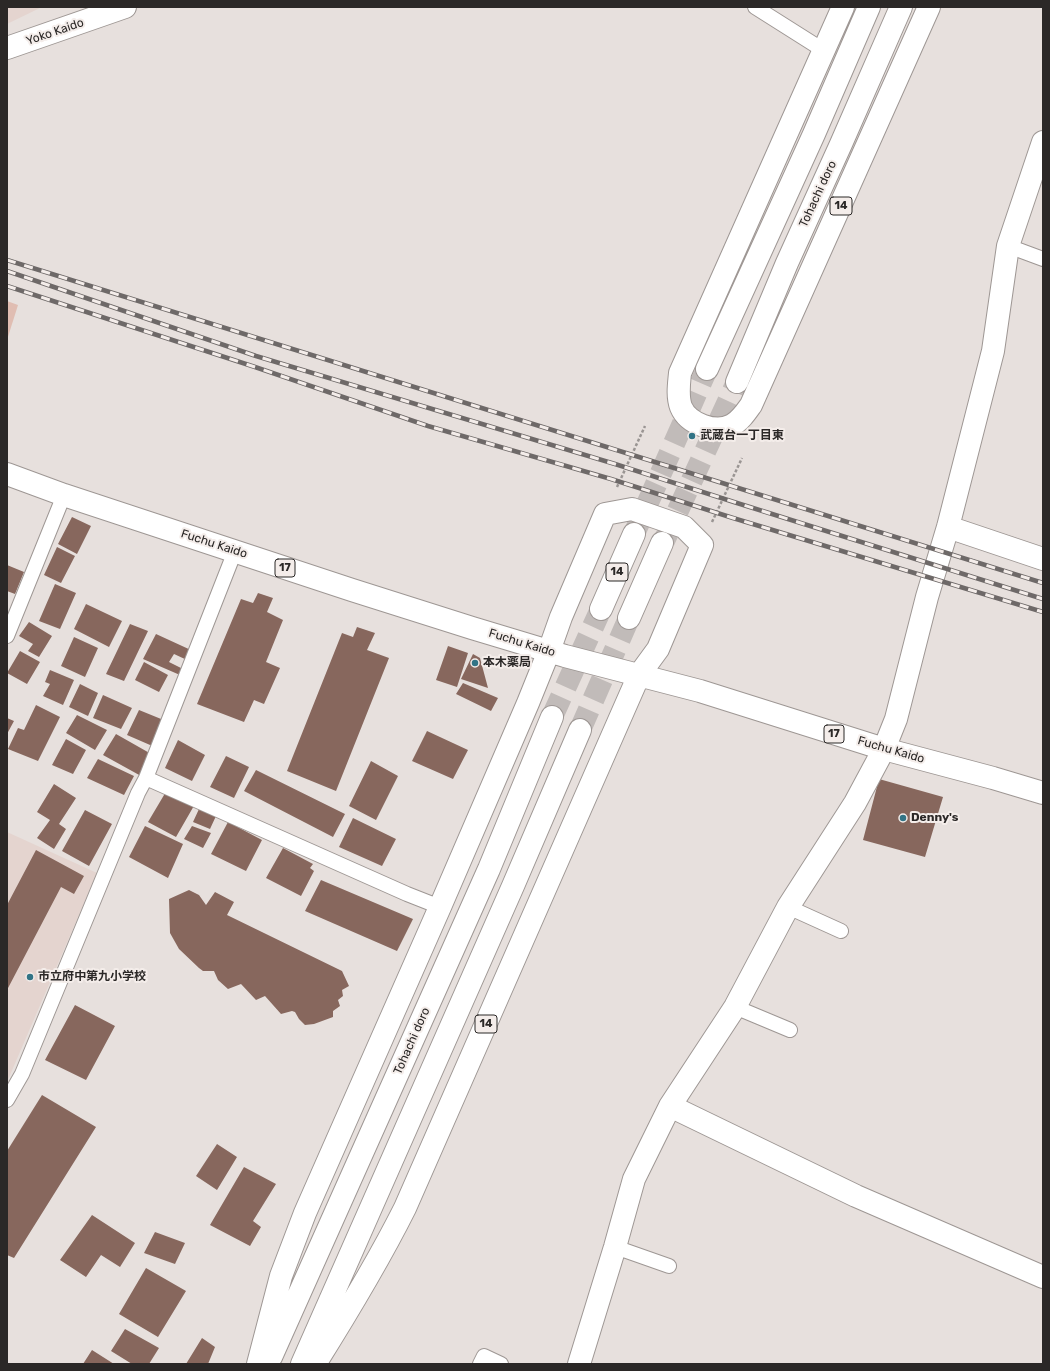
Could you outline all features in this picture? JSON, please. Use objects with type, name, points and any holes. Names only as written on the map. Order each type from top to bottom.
[{"type":"main road","name":"Yoko Kaido","points":[[7,48],[126,7]]},
{"type":"main road","name":"14","points":[[843,7],[680,373],[678,391],[682,409],[691,420],[702,426],[725,428],[742,418],[751,405],[929,7]]},
{"type":"main road","points":[[707,369],[814,134],[869,7]]},
{"type":"main road","name":"Tohachi doro","points":[[737,382],[787,263],[901,7]]},
{"type":"main road","points":[[579,1364],[634,1179],[670,1106],[735,1008],[788,907],[855,803],[884,750],[896,719],[927,597],[948,527],[992,351],[1008,246],[1043,142]]},
{"type":"main road","name":"Fuchu Kaido","points":[[7,474],[64,495],[360,593],[549,651],[700,691],[884,750],[993,778],[1043,793]]},
{"type":"main road","points":[[258,1364],[281,1276],[305,1213],[528,703],[561,617],[605,514],[632,508],[684,527],[702,545],[658,649],[639,675]]},
{"type":"main road","points":[[948,527],[1043,559]]},
{"type":"main road","name":"14","points":[[601,609],[634,534]]},
{"type":"main road","name":"14","points":[[629,618],[662,543]]},
{"type":"main road","name":"14","points":[[315,1364],[384,1252],[405,1208],[639,675]]},
{"type":"main road","name":"Tohachi doro","points":[[268,1364],[486,877],[552,717]]},
{"type":"main road","name":"14","points":[[302,1364],[580,730]]},
{"type":"main road","points":[[670,1106],[856,1196],[1043,1277]]},
{"type":"lane","points":[[755,7],[823,50]]},
{"type":"lane","points":[[1008,246],[1043,260]]},
{"type":"lane","points":[[7,636],[64,495]]},
{"type":"lane","points":[[7,1100],[22,1074],[138,793],[146,778],[236,551]]},
{"type":"lane","points":[[146,778],[407,894],[440,907]]},
{"type":"lane","points":[[788,907],[842,931]]},
{"type":"lane","points":[[735,1008],[790,1030]]},
{"type":"lane","points":[[615,1247],[669,1266]]},
{"type":"lane","points":[[480,1364],[484,1356],[501,1364]]},
{"type":"path","points":[[605,514],[645,426]]},
{"type":"path","points":[[702,545],[742,458]]},
{"type":"shaded area","points":[[7,7],[42,7],[7,24]]},
{"type":"shaded area","points":[[7,301],[18,305],[7,340]]},
{"type":"shaded area","name":"市立府中第九小学校","points":[[7,832],[97,873],[7,1082]]},
{"type":"building","points":[[72,517],[91,526],[77,554],[58,544]]},
{"type":"building","points":[[57,547],[75,556],[61,583],[44,575]]},
{"type":"building","points":[[7,565],[24,572],[15,594],[7,591]]},
{"type":"building","points":[[55,584],[76,593],[60,629],[39,621]]},
{"type":"building","points":[[258,593],[273,598],[267,612],[283,620],[266,662],[280,668],[264,704],[254,700],[244,722],[197,704],[241,599],[253,603]]},
{"type":"building","points":[[86,604],[122,621],[109,647],[74,629]]},
{"type":"building","points":[[29,622],[52,636],[39,657],[28,651],[33,644],[19,636]]},
{"type":"building","points":[[130,624],[148,631],[124,681],[106,674]]},
{"type":"building","points":[[357,627],[375,633],[367,650],[389,658],[336,791],[287,771],[342,633],[353,637]]},
{"type":"building","points":[[156,634],[193,651],[187,660],[174,654],[169,662],[183,669],[180,675],[143,659]]},
{"type":"building","points":[[74,637],[98,648],[85,677],[61,666]]},
{"type":"building","points":[[448,646],[468,653],[457,687],[436,680]]},
{"type":"building","points":[[20,651],[40,662],[27,684],[7,673]]},
{"type":"building","points":[[473,654],[480,658],[488,688],[461,679]]},
{"type":"building","points":[[144,662],[168,675],[159,692],[135,680]]},
{"type":"building","points":[[50,670],[74,680],[63,705],[43,696],[50,684],[45,682]]},
{"type":"building","points":[[463,683],[498,698],[491,711],[456,694]]},
{"type":"building","points":[[80,684],[98,693],[88,716],[69,707]]},
{"type":"building","points":[[103,695],[132,708],[121,729],[93,718]]},
{"type":"building","points":[[36,705],[60,717],[38,761],[8,749],[18,728],[24,730]]},
{"type":"building","points":[[139,710],[166,721],[157,748],[127,735]]},
{"type":"building","points":[[77,715],[107,730],[95,750],[66,733]]},
{"type":"building","points":[[7,718],[14,721],[7,734]]},
{"type":"building","points":[[427,731],[468,750],[453,779],[412,761]]},
{"type":"building","points":[[116,734],[153,755],[141,776],[103,755]]},
{"type":"building","points":[[66,739],[86,750],[73,774],[52,765]]},
{"type":"building","points":[[178,740],[205,755],[192,781],[165,768]]},
{"type":"building","points":[[226,756],[249,767],[234,798],[210,787]]},
{"type":"building","points":[[98,759],[134,776],[124,795],[87,778]]},
{"type":"building","points":[[371,761],[398,776],[376,820],[349,806]]},
{"type":"building","points":[[256,770],[345,814],[333,837],[244,791]]},
{"type":"building","name":"Denny's","points":[[879,779],[943,797],[925,857],[863,840]]},
{"type":"building","points":[[54,784],[76,798],[59,824],[66,829],[54,849],[37,838],[50,820],[37,812]]},
{"type":"building","points":[[167,790],[195,804],[176,837],[148,822]]},
{"type":"building","points":[[199,809],[216,816],[210,829],[193,822]]},
{"type":"building","points":[[85,810],[112,824],[89,866],[62,851]]},
{"type":"building","points":[[353,818],[396,839],[382,866],[339,847]]},
{"type":"building","points":[[228,822],[262,840],[246,871],[211,854]]},
{"type":"building","points":[[145,826],[183,844],[168,878],[129,857]]},
{"type":"building","points":[[192,826],[211,833],[203,848],[184,839]]},
{"type":"building","points":[[283,848],[313,864],[310,868],[314,871],[301,896],[266,878]]},
{"type":"building","points":[[36,850],[84,876],[74,894],[61,887],[7,990],[7,905]]},
{"type":"building","points":[[321,880],[413,919],[397,951],[305,911]]},
{"type":"building","points":[[189,890],[199,895],[206,905],[215,892],[234,902],[227,915],[342,971],[349,986],[342,990],[343,996],[338,1000],[340,1006],[333,1011],[333,1017],[314,1024],[305,1025],[295,1012],[292,1011],[281,1014],[265,996],[256,1000],[241,984],[228,989],[218,980],[214,971],[203,971],[199,968],[179,949],[170,933],[169,899]]},
{"type":"building","points":[[75,1005],[115,1026],[86,1080],[45,1060]]},
{"type":"building","points":[[42,1095],[96,1127],[14,1258],[7,1255],[7,1151]]},
{"type":"building","points":[[217,1144],[237,1157],[217,1190],[196,1176]]},
{"type":"building","points":[[244,1167],[276,1184],[253,1221],[261,1227],[250,1246],[210,1225]]},
{"type":"building","points":[[92,1215],[135,1243],[120,1267],[101,1255],[86,1277],[60,1260]]},
{"type":"building","points":[[155,1232],[185,1243],[175,1264],[144,1253]]},
{"type":"building","points":[[146,1268],[186,1291],[158,1337],[119,1314]]},
{"type":"building","points":[[125,1329],[159,1348],[149,1364],[132,1364],[111,1351]]},
{"type":"building","points":[[202,1338],[215,1347],[208,1364],[186,1364]]},
{"type":"building","points":[[92,1350],[114,1364],[83,1364]]},
{"type":"tunnel","points":[[634,534],[707,369]]},
{"type":"tunnel","points":[[664,541],[737,382]]},
{"type":"tunnel","points":[[552,717],[601,609]]},
{"type":"tunnel","points":[[580,730],[629,618]]},
{"type":"railway","points":[[7,260],[1043,583]]},
{"type":"railway","points":[[7,271],[256,356],[615,464],[1043,599]]},
{"type":"railway","points":[[7,286],[255,367],[428,426],[611,479],[733,518],[1043,612]]},
{"type":"place","name":"武蔵台一丁目東","points":[[692,436]]},
{"type":"place","name":"本木薬局","points":[[475,663]]},
{"type":"place","name":"Denny's","points":[[903,818]]},
{"type":"place","name":"市立府中第九小学校","points":[[30,977]]}]
